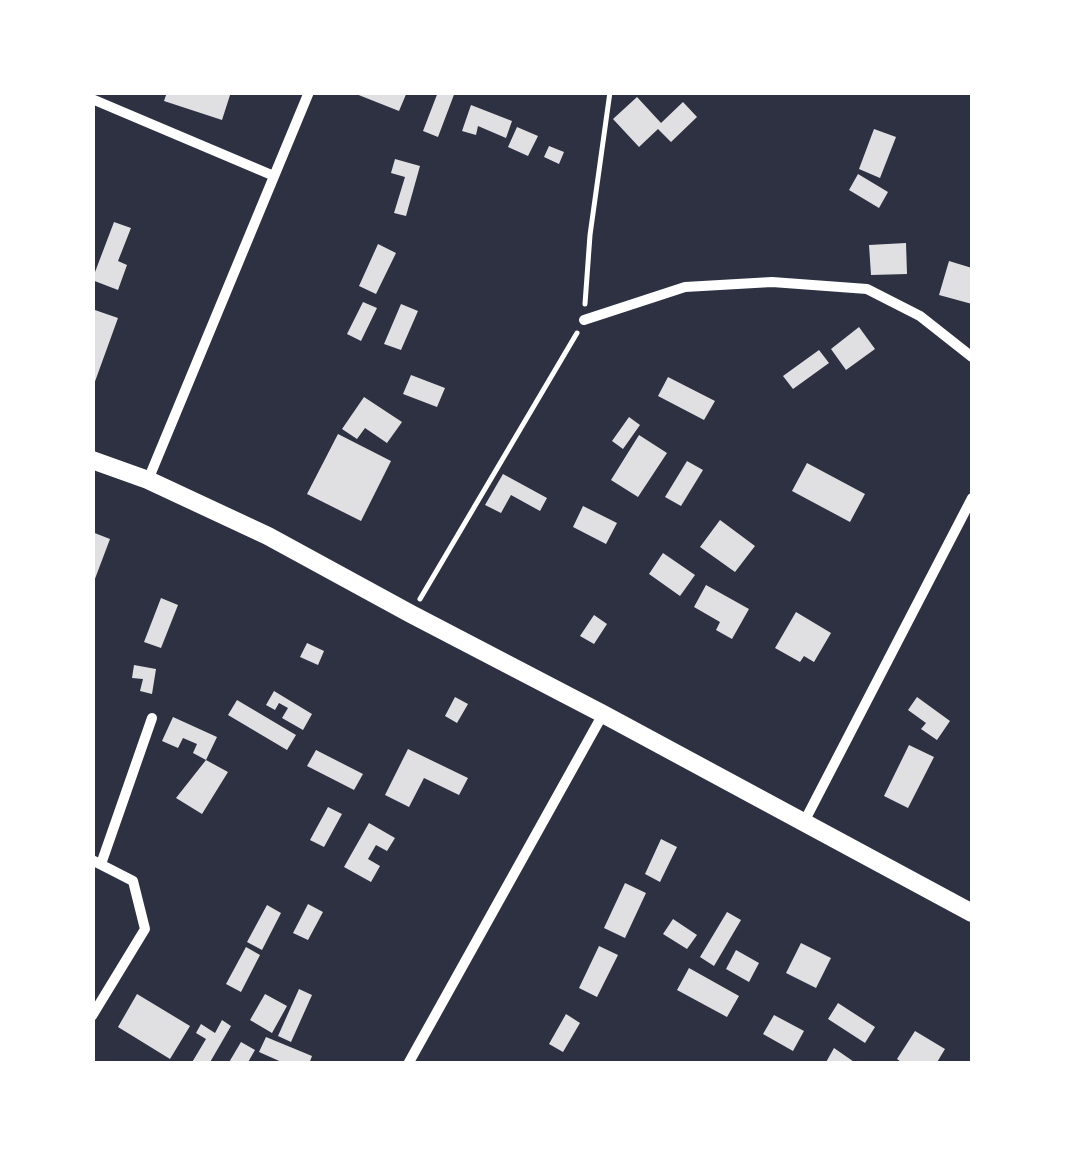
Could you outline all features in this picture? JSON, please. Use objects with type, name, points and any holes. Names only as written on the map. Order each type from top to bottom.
[{"type":"street","points":[[148,480],[309,92]]},
{"type":"street","points":[[92,100],[274,176]]},
{"type":"street","points":[[584,320],[685,287],[772,282],[867,289],[920,316],[972,357]]},
{"type":"street","points":[[92,460],[148,480],[268,536],[972,913]]},
{"type":"street","points":[[804,822],[972,498]]},
{"type":"street","points":[[408,1064],[602,714]]},
{"type":"street","points":[[92,1016],[145,929],[133,881],[97,862],[152,718]]},
{"type":"path","points":[[411,614],[584,320],[590,234],[610,92]]},
{"type":"building","points":[[167,92],[231,92],[222,120],[164,101]]},
{"type":"building","points":[[351,92],[407,92],[399,111]]},
{"type":"building","points":[[438,92],[455,92],[438,137],[423,131]]},
{"type":"building","points":[[637,97],[661,123],[683,102],[697,117],[671,142],[658,129],[639,147],[613,119]]},
{"type":"building","points":[[471,105],[512,121],[506,138],[478,126],[476,135],[462,131]]},
{"type":"building","points":[[517,127],[538,136],[528,156],[508,147]]},
{"type":"building","points":[[874,129],[896,137],[880,178],[859,169]]},
{"type":"building","points":[[549,146],[564,152],[559,164],[544,157]]},
{"type":"building","points":[[395,159],[420,166],[406,216],[394,213],[405,177],[391,173]]},
{"type":"building","points":[[858,174],[888,192],[879,208],[849,190]]},
{"type":"building","points":[[114,222],[131,228],[118,261],[127,265],[118,290],[92,280]]},
{"type":"building","points":[[906,243],[907,274],[871,275],[869,245]]},
{"type":"building","points":[[378,244],[396,253],[376,294],[359,286]]},
{"type":"building","points":[[949,261],[972,268],[972,304],[939,295]]},
{"type":"building","points":[[363,302],[377,308],[361,341],[347,334]]},
{"type":"building","points":[[401,304],[418,311],[401,350],[384,344]]},
{"type":"building","points":[[92,309],[118,318],[93,387],[92,387]]},
{"type":"building","points":[[859,327],[875,349],[846,370],[831,349]]},
{"type":"building","points":[[819,350],[829,363],[793,389],[783,376]]},
{"type":"building","points":[[411,375],[445,388],[437,407],[403,394]]},
{"type":"building","points":[[668,377],[715,401],[704,420],[658,396]]},
{"type":"building","points":[[364,397],[402,422],[387,443],[365,428],[357,439],[342,429]]},
{"type":"building","points":[[629,417],[640,425],[623,449],[612,441]]},
{"type":"building","points":[[338,434],[391,461],[361,521],[307,494]]},
{"type":"building","points":[[639,435],[667,453],[638,497],[611,480]]},
{"type":"building","points":[[687,461],[703,470],[681,506],[665,497]]},
{"type":"building","points":[[807,463],[865,494],[850,522],[792,491]]},
{"type":"building","points":[[503,474],[547,498],[540,511],[511,495],[501,513],[485,505]]},
{"type":"building","points":[[583,506],[617,523],[606,544],[573,527]]},
{"type":"building","points":[[720,520],[755,546],[735,572],[700,547]]},
{"type":"building","points":[[92,532],[110,539],[93,584],[92,584]]},
{"type":"building","points":[[663,553],[695,575],[680,596],[649,574]]},
{"type":"building","points":[[706,585],[749,609],[732,639],[716,630],[720,622],[694,607]]},
{"type":"building","points":[[161,598],[178,605],[161,648],[144,642]]},
{"type":"building","points":[[796,612],[831,633],[814,662],[804,656],[800,662],[775,648]]},
{"type":"building","points":[[594,615],[607,624],[594,644],[580,636]]},
{"type":"building","points":[[307,643],[324,651],[318,665],[300,657]]},
{"type":"building","points":[[134,665],[156,669],[152,694],[140,691],[143,679],[132,678]]},
{"type":"building","points":[[274,691],[312,714],[303,730],[282,718],[288,708],[279,703],[275,710],[266,705]]},
{"type":"building","points":[[455,697],[468,704],[457,723],[445,716]]},
{"type":"building","points":[[917,697],[950,721],[937,740],[921,729],[926,723],[908,710]]},
{"type":"building","points":[[237,700],[296,735],[287,750],[228,715]]},
{"type":"building","points":[[173,717],[217,737],[206,760],[193,753],[197,744],[183,738],[178,748],[162,741]]},
{"type":"building","points":[[909,745],[934,757],[908,808],[884,796]]},
{"type":"building","points":[[408,749],[468,778],[459,795],[424,778],[409,807],[385,795]]},
{"type":"building","points":[[316,750],[363,774],[354,790],[307,766]]},
{"type":"building","points":[[206,760],[228,772],[202,814],[176,798]]},
{"type":"building","points":[[328,807],[342,814],[324,847],[310,840]]},
{"type":"building","points":[[369,823],[395,838],[387,851],[376,845],[368,859],[380,866],[371,882],[344,867]]},
{"type":"building","points":[[661,839],[677,847],[660,882],[645,874]]},
{"type":"building","points":[[625,883],[646,893],[625,938],[604,928]]},
{"type":"building","points":[[308,904],[323,912],[308,940],[293,933]]},
{"type":"building","points":[[267,905],[281,913],[262,950],[247,942]]},
{"type":"building","points":[[727,912],[741,920],[714,966],[700,957]]},
{"type":"building","points":[[673,919],[697,935],[687,949],[663,934]]},
{"type":"building","points":[[801,943],[831,958],[816,988],[786,973]]},
{"type":"building","points":[[599,946],[618,955],[597,997],[579,988]]},
{"type":"building","points":[[246,947],[260,955],[241,992],[226,984]]},
{"type":"building","points":[[736,950],[759,963],[749,982],[726,969]]},
{"type":"building","points":[[689,968],[739,996],[727,1017],[677,990]]},
{"type":"building","points":[[299,989],[312,995],[291,1042],[278,1036]]},
{"type":"building","points":[[137,994],[190,1026],[170,1059],[118,1027]]},
{"type":"building","points":[[265,994],[287,1006],[272,1033],[250,1020]]},
{"type":"building","points":[[838,1003],[875,1027],[865,1043],[828,1019]]},
{"type":"building","points":[[566,1014],[580,1023],[563,1052],[549,1044]]},
{"type":"building","points":[[774,1015],[804,1031],[793,1051],[763,1034]]},
{"type":"building","points":[[222,1020],[231,1026],[209,1064],[191,1064],[206,1039],[196,1033],[201,1024],[215,1033]]},
{"type":"building","points":[[915,1031],[945,1049],[936,1064],[904,1064],[897,1059]]},
{"type":"building","points":[[266,1037],[312,1056],[309,1064],[286,1064],[259,1052]]},
{"type":"building","points":[[241,1042],[255,1050],[247,1064],[228,1064]]},
{"type":"building","points":[[834,1048],[857,1064],[825,1064]]}]
